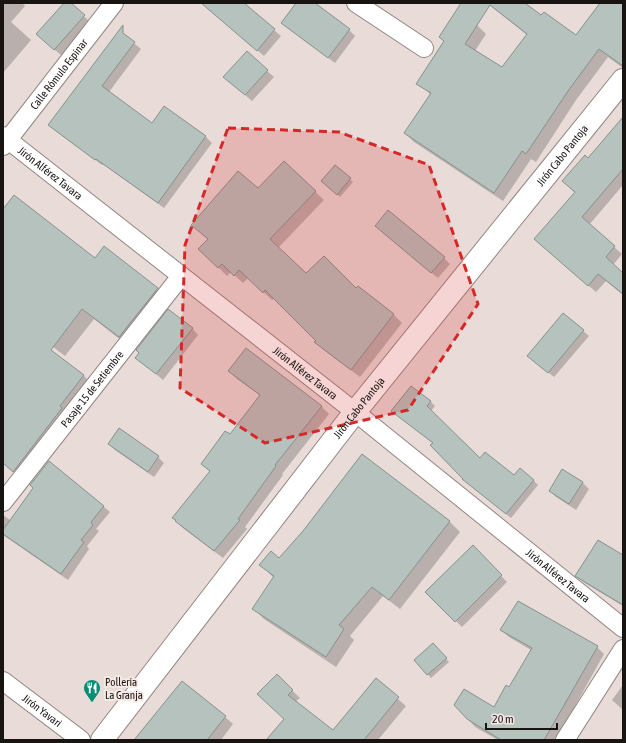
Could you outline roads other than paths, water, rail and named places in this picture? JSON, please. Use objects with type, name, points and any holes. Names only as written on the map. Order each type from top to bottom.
[{"type":"street","name":"Calle Rómulo Espinar","points":[[4,141],[114,3]]},
{"type":"street","points":[[356,3],[424,48]]},
{"type":"street","name":"Jirón Cabo Pantoja","points":[[102,740],[355,412],[623,80]]},
{"type":"street","name":"Jirón Alférez Tavara","points":[[4,141],[181,276],[355,412],[623,628]]},
{"type":"street","name":"Pasaje 15 de Setiembre","points":[[3,502],[181,276]]},
{"type":"street","points":[[565,740],[623,649]]},
{"type":"street","name":"Jirón Yavari","points":[[3,681],[81,740]]},
{"type":"place","name":"Pollería La Granja","points":[[92,703]]}]
